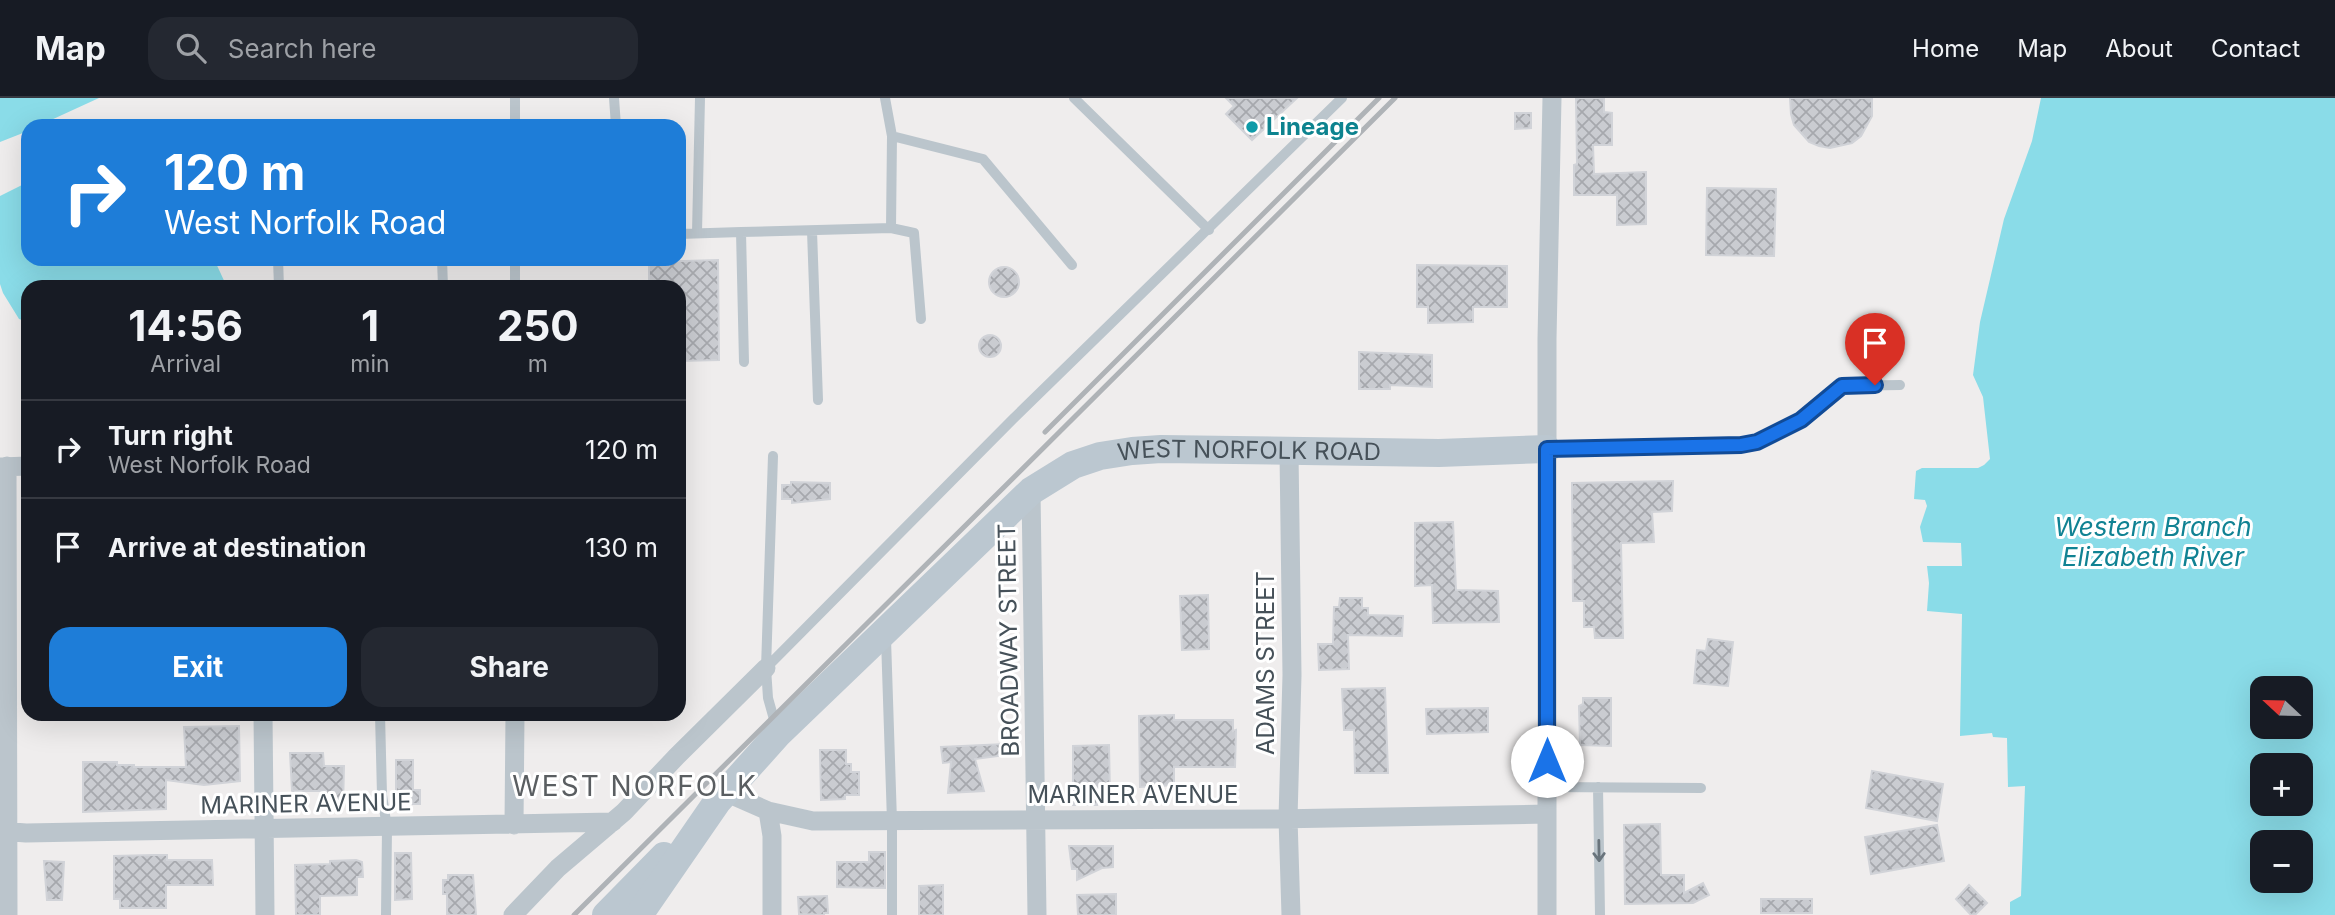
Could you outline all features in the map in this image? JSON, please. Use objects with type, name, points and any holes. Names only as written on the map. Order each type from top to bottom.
[{"type":"street","points":[[1547,915],[1547,449],[1552,98]]},
{"type":"street","name":"WEST NORFOLK ROAD","points":[[606,915],[778,734],[1031,491],[1073,465],[1110,454],[1161,449],[1439,453],[1547,449]]},
{"type":"street","name":"ADAMS STREET","points":[[1289,452],[1292,674],[1288,818],[1291,915]]},
{"type":"street","points":[[8,915],[3,831],[3,466],[21,466]]},
{"type":"street","name":"BROADWAY STREET","points":[[1031,491],[1037,915]]},
{"type":"street","points":[[513,915],[558,868],[624,813],[766,668]]},
{"type":"street","points":[[263,721],[265,915]]},
{"type":"street","points":[[514,721],[514,825]]},
{"type":"street","name":"WEST NORFOLK ROAD","points":[[639,915],[721,797]]},
{"type":"street","name":"MARINER AVENUE","points":[[721,797],[813,821],[1547,814]]},
{"type":"street","points":[[768,811],[772,836],[772,915]]},
{"type":"street","name":"MARINER AVENUE","points":[[3,831],[264,830],[613,822]]},
{"type":"lane","points":[[514,98],[514,119]]},
{"type":"lane","points":[[614,98],[616,119]]},
{"type":"lane","points":[[697,233],[700,98]]},
{"type":"lane","points":[[885,98],[892,136],[891,228]]},
{"type":"lane","points":[[1074,98],[1209,230]]},
{"type":"lane","points":[[766,668],[1013,419],[1342,98]]},
{"type":"lane","points":[[892,136],[983,159],[1072,265]]},
{"type":"lane","points":[[686,233],[891,228],[914,233],[921,319]]},
{"type":"lane","points":[[812,231],[818,400]]},
{"type":"lane","points":[[741,232],[744,362]]},
{"type":"lane","name":"WEST NORFOLK ROAD","points":[[1547,449],[1741,445],[1757,442],[1801,420],[1842,386],[1900,386]]},
{"type":"lane","points":[[773,456],[766,668],[768,698],[778,734]]},
{"type":"lane","points":[[886,630],[892,915]]},
{"type":"lane","points":[[380,721],[382,795],[387,828],[386,915]]},
{"type":"lane","points":[[1547,787],[1701,788]]},
{"type":"lane","points":[[1598,787],[1600,915]]},
{"type":"water","points":[[0,98],[99,98],[53,119],[21,119],[21,134],[0,142]]},
{"type":"water","name":"Western Branch Elizabeth River","points":[[2041,98],[2335,98],[2335,915],[2010,915],[2010,902],[2021,896],[2025,786],[2008,787],[2007,738],[1993,737],[1992,733],[1960,736],[1962,614],[1927,611],[1927,566],[1962,566],[1961,543],[1923,542],[1920,527],[1927,506],[1925,500],[1914,499],[1916,471],[1922,468],[1978,468],[1990,459],[1983,397],[1973,375],[1980,322],[2004,219],[2032,141]]},
{"type":"water","points":[[21,186],[21,266],[217,266],[224,280],[21,280],[21,320],[19,319],[0,284],[0,196]]},
{"type":"building","name":"Lineage","points":[[1226,98],[1297,98],[1252,140],[1226,114],[1234,106]]},
{"type":"building","points":[[1576,98],[1604,98],[1604,112],[1612,113],[1612,145],[1593,145],[1594,174],[1646,172],[1646,224],[1617,225],[1617,195],[1574,195],[1574,165],[1577,164]]},
{"type":"building","points":[[1790,98],[1872,98],[1872,116],[1861,136],[1852,143],[1830,148],[1819,146],[1809,142],[1794,125]]},
{"type":"building","points":[[1515,113],[1531,113],[1531,128],[1515,129]]},
{"type":"building","points":[[1707,188],[1776,189],[1774,256],[1706,255]]},
{"type":"building","points":[[718,260],[719,360],[686,361],[686,280],[649,280],[649,266],[686,266],[686,261]]},
{"type":"building","points":[[1417,265],[1507,266],[1507,307],[1473,307],[1473,322],[1428,323],[1428,307],[1417,307]]},
{"type":"building","points":[[1004,267],[1015,271],[1019,282],[1015,293],[1004,297],[993,293],[989,282],[993,271]]},
{"type":"building","points":[[990,335],[998,338],[1001,346],[998,354],[990,357],[982,354],[979,346],[982,338]]},
{"type":"building","points":[[1359,352],[1432,355],[1432,387],[1390,385],[1390,389],[1359,389]]},
{"type":"building","points":[[1673,481],[1672,511],[1652,512],[1654,542],[1621,543],[1623,638],[1595,638],[1594,627],[1584,627],[1584,601],[1573,601],[1572,483]]},
{"type":"building","points":[[791,482],[830,483],[830,499],[792,503],[792,499],[782,499],[782,485],[791,485]]},
{"type":"building","points":[[1453,522],[1456,590],[1498,591],[1499,622],[1433,623],[1432,585],[1415,586],[1415,523]]},
{"type":"building","points":[[1208,595],[1209,649],[1182,650],[1180,596]]},
{"type":"building","points":[[1340,598],[1362,598],[1362,608],[1368,608],[1368,615],[1403,616],[1402,636],[1348,635],[1349,669],[1319,670],[1318,644],[1333,644],[1334,607],[1339,607]]},
{"type":"building","points":[[1708,639],[1733,642],[1728,686],[1694,683],[1697,650],[1706,651]]},
{"type":"building","points":[[1385,688],[1388,773],[1355,773],[1354,730],[1344,730],[1342,689]]},
{"type":"building","points":[[1583,698],[1611,698],[1611,746],[1580,745],[1579,706],[1583,704]]},
{"type":"building","points":[[1488,708],[1488,732],[1427,734],[1426,709]]},
{"type":"building","points":[[1174,715],[1174,720],[1233,720],[1233,731],[1236,730],[1235,767],[1174,767],[1174,785],[1140,787],[1139,716]]},
{"type":"building","points":[[239,726],[240,781],[204,785],[166,780],[166,809],[83,812],[83,762],[117,762],[117,765],[134,767],[186,767],[184,727]]},
{"type":"building","points":[[1005,744],[1006,755],[975,759],[984,791],[948,793],[951,762],[943,763],[941,747]]},
{"type":"building","points":[[1109,745],[1110,796],[1097,796],[1097,805],[1073,805],[1073,746]]},
{"type":"building","points":[[820,750],[846,750],[846,764],[851,764],[851,772],[859,772],[859,795],[845,795],[845,799],[821,800]]},
{"type":"building","points":[[290,753],[323,753],[324,766],[344,766],[343,808],[325,808],[326,791],[292,791]]},
{"type":"building","points":[[396,760],[413,760],[413,790],[420,790],[420,804],[396,804]]},
{"type":"building","points":[[1872,771],[1943,784],[1937,821],[1866,808]]},
{"type":"building","points":[[1660,824],[1661,875],[1684,875],[1684,893],[1703,883],[1709,895],[1693,903],[1625,904],[1624,825]]},
{"type":"building","points":[[1937,825],[1944,861],[1871,874],[1865,837]]},
{"type":"building","points":[[1069,846],[1113,846],[1113,867],[1102,868],[1077,880],[1077,869],[1072,869]]},
{"type":"building","points":[[869,852],[885,852],[885,888],[837,887],[837,862],[869,862]]},
{"type":"building","points":[[395,853],[411,853],[412,899],[395,900]]},
{"type":"building","points":[[167,855],[167,860],[212,860],[213,885],[166,885],[166,908],[120,908],[120,899],[114,899],[114,856]]},
{"type":"building","points":[[356,860],[362,862],[363,877],[357,877],[357,895],[320,896],[320,915],[296,915],[295,865]]},
{"type":"building","points":[[44,861],[64,862],[62,900],[47,900]]},
{"type":"building","points":[[448,875],[473,875],[476,915],[447,915],[447,894],[443,894],[443,880],[448,880]]},
{"type":"building","points":[[943,885],[943,915],[919,915],[919,886]]},
{"type":"building","points":[[1969,885],[1987,903],[1975,915],[1971,915],[1956,899]]},
{"type":"building","points":[[1116,894],[1116,915],[1078,915],[1077,895]]},
{"type":"building","points":[[827,896],[828,913],[799,914],[798,897]]},
{"type":"building","points":[[1761,899],[1812,899],[1812,913],[1761,913]]},
{"type":"railway","points":[[1045,432],[1379,98]]},
{"type":"railway","points":[[574,915],[1395,98]]},
{"type":"place","name":"Lineage","points":[[1252,127]]},
{"type":"district","name":"WEST NORFOLK","points":[[635,786]]},
{"type":"route","points":[[1547,761],[1547,449],[1741,445],[1757,442],[1801,420],[1842,386],[1875,385]]}]
